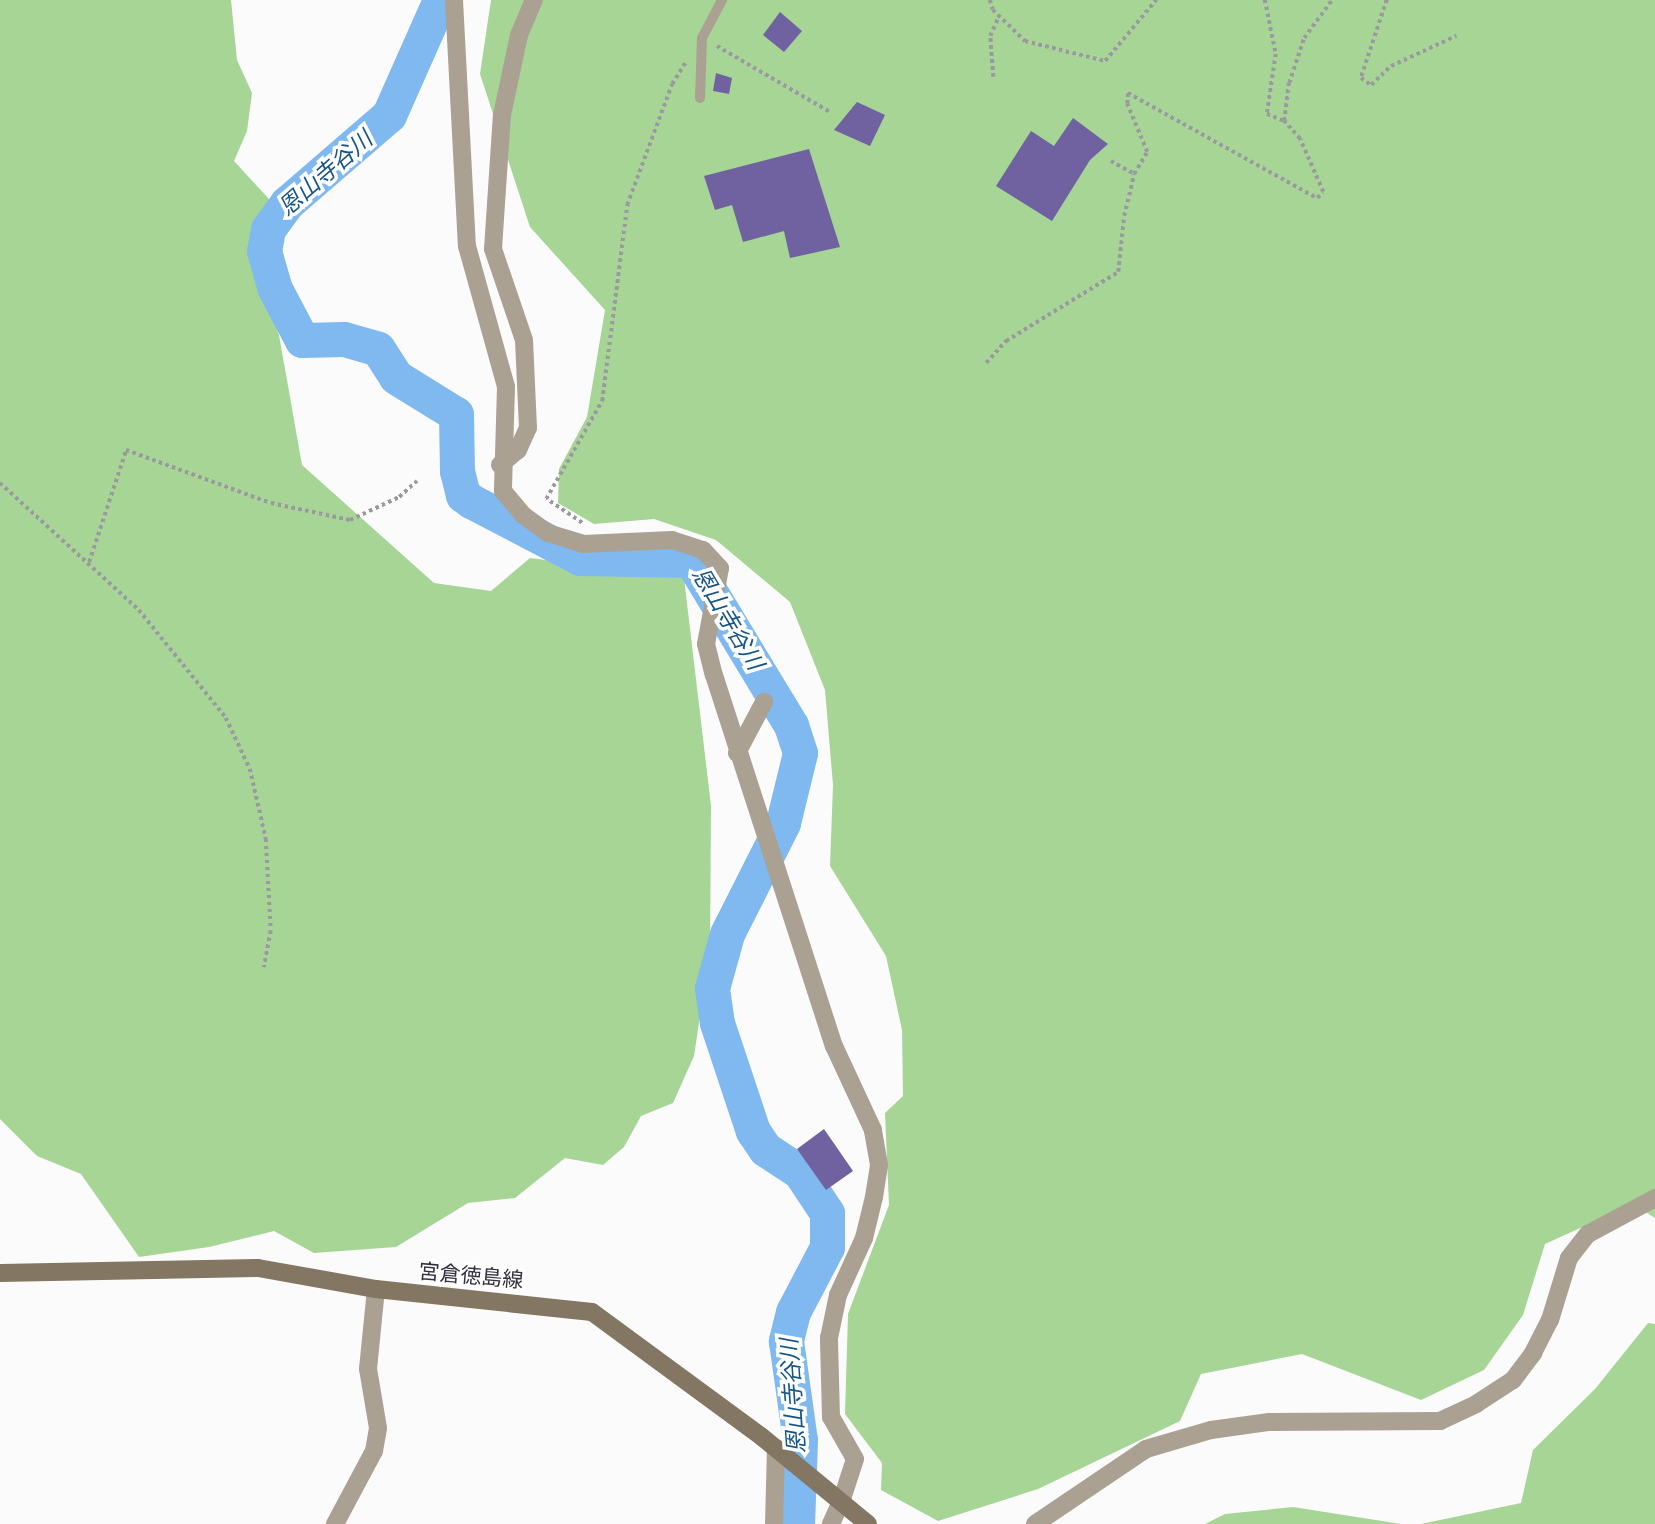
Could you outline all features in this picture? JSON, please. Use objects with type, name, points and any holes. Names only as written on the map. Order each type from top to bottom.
[{"type":"main road","name":"宮倉徳島線","points":[[0,1273],[258,1268],[376,1289],[592,1312],[781,1452],[868,1524]]},
{"type":"street","points":[[454,0],[467,246],[506,387],[500,465],[503,491],[523,515],[548,533],[583,544],[671,540],[703,551],[720,568],[720,584],[708,619],[706,643],[737,753],[834,1046],[873,1130],[879,1165],[874,1197],[864,1238],[838,1295],[829,1338],[831,1417],[855,1459],[831,1524]]},
{"type":"street","points":[[500,465],[518,450],[528,428],[524,340],[493,249],[502,115],[519,36],[534,0]]},
{"type":"street","points":[[737,753],[764,702]]},
{"type":"street","points":[[1035,1524],[1146,1448],[1211,1430],[1269,1422],[1440,1421],[1476,1404],[1513,1380],[1533,1353],[1550,1320],[1569,1258],[1588,1234],[1655,1198]]},
{"type":"street","points":[[335,1524],[374,1451],[378,1429],[368,1369],[376,1289]]},
{"type":"street","points":[[774,1524],[781,1452]]},
{"type":"lane","points":[[700,98],[706,59],[702,38],[722,0]]},
{"type":"path","points":[[990,0],[999,16],[1025,41],[1105,61],[1156,0]]},
{"type":"path","points":[[986,363],[1006,341],[1118,272],[1134,174],[1147,152],[1130,114],[1128,93],[1317,198],[1323,192],[1300,139],[1284,121],[1267,114],[1276,54],[1265,0]]},
{"type":"path","points":[[1284,121],[1289,83],[1304,38],[1332,0]]},
{"type":"path","points":[[1387,0],[1361,78],[1371,85],[1391,66],[1455,36]]},
{"type":"path","points":[[993,77],[990,36],[999,16]]},
{"type":"path","points":[[593,528],[546,499],[603,401],[627,205],[672,84],[702,38],[830,112]]},
{"type":"path","points":[[1111,161],[1134,174]]},
{"type":"path","points":[[89,562],[126,450],[271,503],[350,520],[399,497],[417,481]]},
{"type":"path","points":[[0,483],[89,562],[177,654],[226,718],[250,769],[269,872],[271,931],[264,967]]},
{"type":"green space","points":[[0,0],[231,0],[237,60],[252,93],[247,131],[234,161],[269,199],[253,260],[279,335],[302,465],[434,583],[491,591],[530,558],[684,578],[711,806],[710,949],[694,1056],[673,1103],[641,1116],[624,1147],[603,1165],[565,1158],[515,1198],[468,1203],[396,1247],[314,1253],[274,1231],[209,1247],[139,1257],[81,1174],[37,1156],[0,1119]]},
{"type":"green space","points":[[491,0],[1655,0],[1655,1218],[1633,1204],[1545,1244],[1523,1315],[1484,1370],[1421,1400],[1302,1354],[1201,1374],[1180,1421],[1038,1489],[938,1521],[881,1490],[882,1463],[845,1414],[848,1314],[889,1205],[885,1113],[903,1096],[902,1030],[886,956],[830,866],[833,785],[825,690],[790,602],[716,540],[654,519],[594,524],[558,503],[559,469],[587,417],[605,310],[530,227],[480,74]]},
{"type":"green space","points":[[1648,1323],[1655,1324],[1655,1524],[1421,1524],[1521,1503],[1533,1450],[1595,1389]]},
{"type":"green space","points":[[1293,1507],[1401,1524],[1205,1524],[1225,1514]]},
{"type":"building","points":[[780,12],[802,31],[784,52],[763,35]]},
{"type":"building","points":[[716,73],[732,78],[729,94],[713,91]]},
{"type":"building","points":[[857,102],[885,115],[870,146],[834,130]]},
{"type":"building","points":[[1073,118],[1108,144],[1090,160],[1052,221],[996,186],[1031,131],[1054,146]]},
{"type":"building","points":[[809,149],[840,247],[790,258],[784,231],[743,242],[732,205],[715,210],[704,176]]},
{"type":"building","points":[[824,1129],[853,1171],[826,1190],[797,1149]]},
{"type":"waterway","name":"恩山寺谷川","points":[[440,0],[389,115],[287,203],[268,229],[264,251],[274,287],[302,340],[344,339],[378,349],[396,377],[456,414],[457,471],[463,495],[471,501],[580,558],[691,560],[791,725],[800,753],[783,823],[727,934],[712,988],[717,1023],[753,1131],[765,1149],[800,1172],[827,1213],[827,1247],[793,1312],[786,1341],[800,1440],[797,1524]]}]
